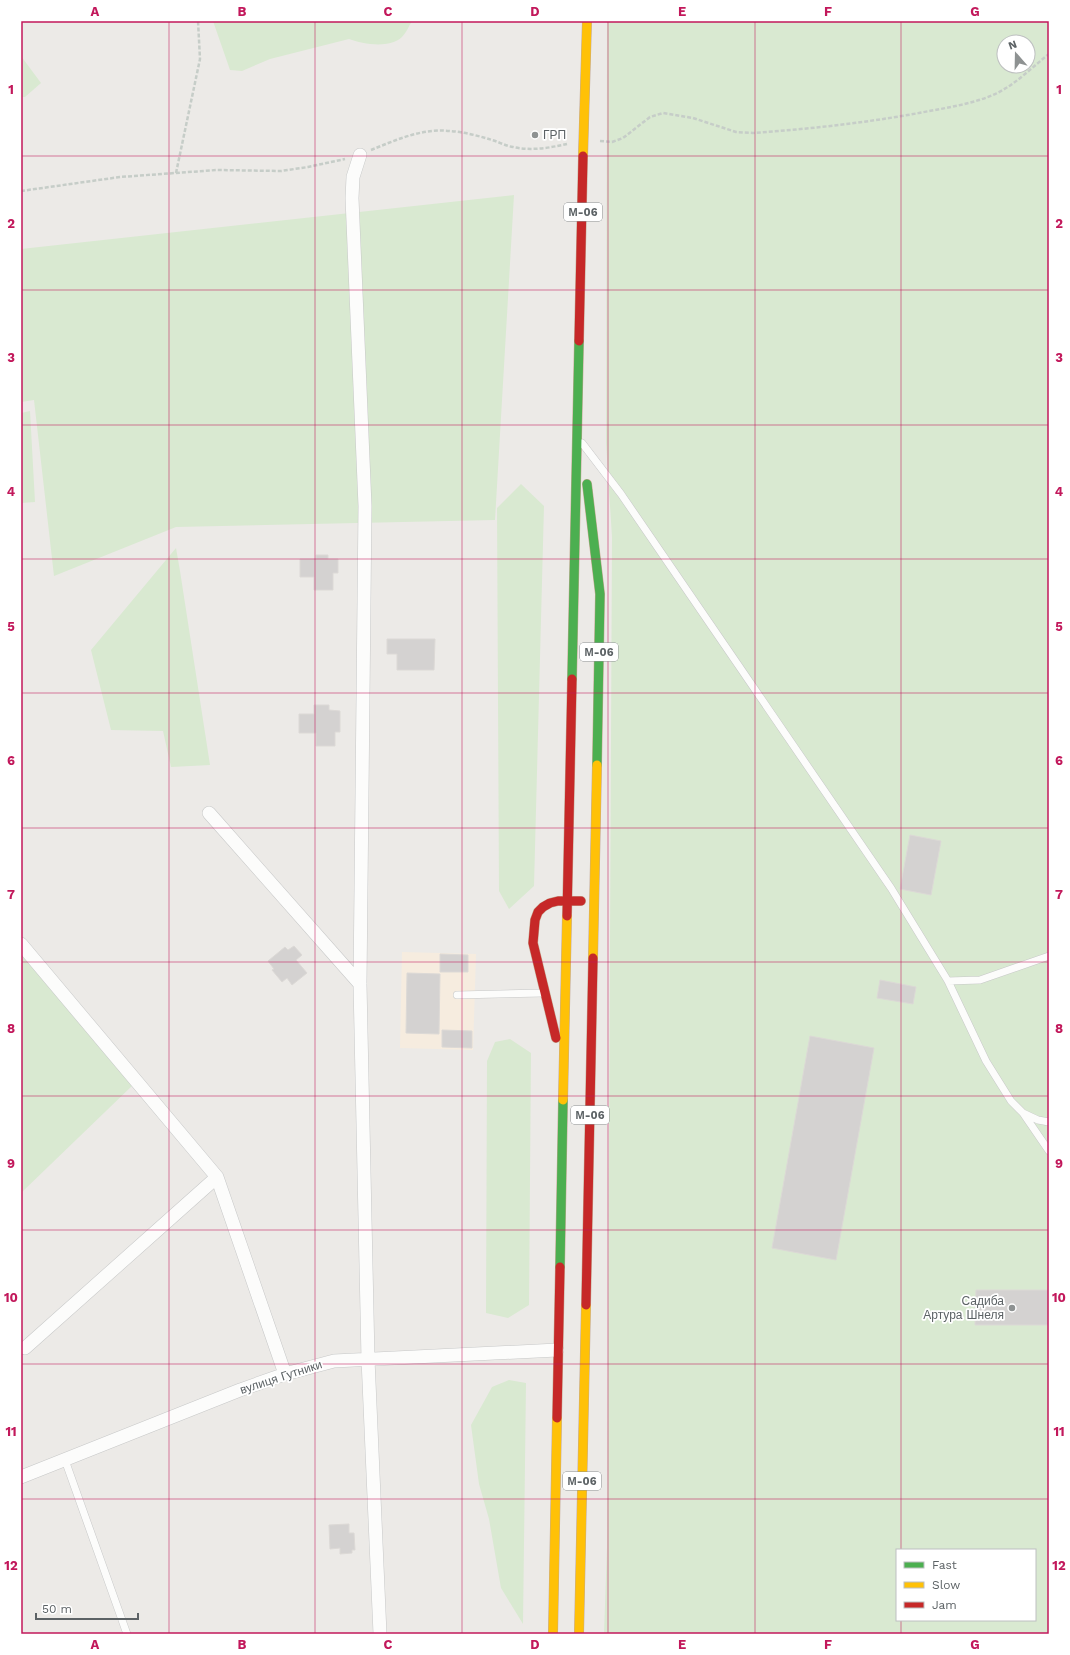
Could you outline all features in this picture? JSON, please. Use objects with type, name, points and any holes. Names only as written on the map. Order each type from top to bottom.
[{"type":"highway","name":"М-06","points":[[553,1634],[557,1350],[577,403],[587,21]]},
{"type":"highway","name":"М-06","points":[[577,403],[600,594],[595,902],[579,1634]]},
{"type":"highway","points":[[563,1068],[533,943],[532,928],[535,917],[540,909],[551,902],[567,900],[595,902]]},
{"type":"street","points":[[360,155],[353,177],[352,198],[365,506],[360,984],[368,1359],[380,1634]]},
{"type":"street","points":[[209,813],[360,984]]},
{"type":"street","points":[[21,944],[217,1177],[285,1374]]},
{"type":"street","points":[[25,1348],[217,1177]]},
{"type":"street","name":"вулиця Гутники","points":[[21,1477],[240,1390],[285,1374],[334,1361],[557,1350]]},
{"type":"lane","points":[[582,442],[621,494],[886,882],[948,981],[986,1061],[1011,1100],[1023,1113],[1049,1151]]},
{"type":"lane","points":[[948,981],[980,980],[1049,956]]},
{"type":"lane","points":[[457,995],[545,993]]},
{"type":"lane","points":[[1023,1113],[1038,1120],[1049,1122]]},
{"type":"lane","points":[[65,1460],[127,1634]]},
{"type":"path","points":[[176,173],[200,59],[198,21]]},
{"type":"path","points":[[21,191],[120,177],[217,170],[281,171],[335,162],[360,155],[410,135],[432,131],[450,131],[467,134],[511,147],[524,149],[544,149],[585,140],[612,142],[623,138],[650,117],[663,113],[693,118],[736,132],[753,133],[868,122],[976,101],[1002,90],[1049,54]]},
{"type":"shaded area","points":[[402,952],[476,954],[473,1050],[400,1048]]},
{"type":"green space","points":[[213,21],[412,21],[402,37],[397,41],[383,44],[368,44],[349,39],[270,59],[242,71],[230,70]]},
{"type":"green space","points":[[607,21],[1049,21],[1049,1634],[604,1634],[607,1547],[612,537],[606,443]]},
{"type":"green space","points":[[21,56],[41,83],[25,97],[21,97]]},
{"type":"green space","points":[[514,195],[495,520],[176,527],[54,576],[34,400],[21,402],[21,249]]},
{"type":"green space","points":[[30,411],[35,502],[21,503],[21,413]]},
{"type":"green space","points":[[521,484],[544,506],[534,886],[509,909],[499,891],[497,508]]},
{"type":"green space","points":[[176,548],[210,765],[171,767],[163,731],[111,730],[91,650]]},
{"type":"green space","points":[[21,949],[134,1084],[21,1193]]},
{"type":"green space","points":[[510,1039],[531,1053],[529,1305],[508,1318],[486,1313],[487,1061],[495,1042]]},
{"type":"green space","points":[[509,1380],[526,1383],[523,1624],[501,1588],[489,1519],[479,1484],[471,1425],[492,1387]]},
{"type":"building","points":[[316,555],[328,555],[328,559],[338,559],[338,573],[333,573],[333,590],[314,590],[314,577],[300,577],[300,559],[316,559]]},
{"type":"building","points":[[387,639],[435,639],[434,670],[397,670],[397,654],[387,654]]},
{"type":"building","points":[[314,705],[329,705],[329,710],[340,711],[340,732],[335,732],[335,746],[316,746],[316,733],[299,733],[299,714],[314,714]]},
{"type":"building","points":[[910,835],[941,841],[931,895],[900,889]]},
{"type":"building","points":[[294,946],[302,955],[296,960],[307,973],[292,985],[287,978],[282,982],[272,970],[274,969],[268,961],[285,947],[288,950]]},
{"type":"building","points":[[440,954],[468,955],[468,972],[440,972]]},
{"type":"building","points":[[407,973],[440,974],[439,1034],[406,1033]]},
{"type":"building","points":[[880,980],[916,987],[913,1004],[877,998]]},
{"type":"building","points":[[442,1030],[472,1031],[472,1048],[442,1047]]},
{"type":"building","points":[[810,1036],[874,1048],[836,1260],[772,1248]]},
{"type":"building","name":"Садиба Артура Шнеля","points":[[976,1290],[1049,1290],[1049,1325],[975,1325]]},
{"type":"building","points":[[349,1524],[349,1533],[354,1533],[355,1550],[352,1550],[352,1553],[340,1554],[340,1548],[330,1549],[329,1525]]},
{"type":"traffic: fast","points":[[572,679],[579,341]]},
{"type":"traffic: fast","points":[[587,484],[600,594],[597,765]]},
{"type":"traffic: fast","points":[[560,1267],[563,1100]]},
{"type":"traffic: slow","points":[[583,156],[587,21]]},
{"type":"traffic: slow","points":[[593,958],[597,765]]},
{"type":"traffic: slow","points":[[563,1100],[567,916]]},
{"type":"traffic: slow","points":[[579,1634],[586,1305]]},
{"type":"traffic: slow","points":[[553,1634],[557,1418]]},
{"type":"traffic: jam","points":[[579,341],[583,156]]},
{"type":"traffic: jam","points":[[567,916],[572,679]]},
{"type":"traffic: jam","points":[[556,1038],[533,943],[535,920],[538,912],[550,903],[558,901],[581,901]]},
{"type":"traffic: jam","points":[[586,1305],[593,958]]},
{"type":"traffic: jam","points":[[557,1418],[560,1267]]},
{"type":"place","name":"ГРП","points":[[535,135]]},
{"type":"place","name":"Садиба Артура Шнеля","points":[[1012,1308]]}]
